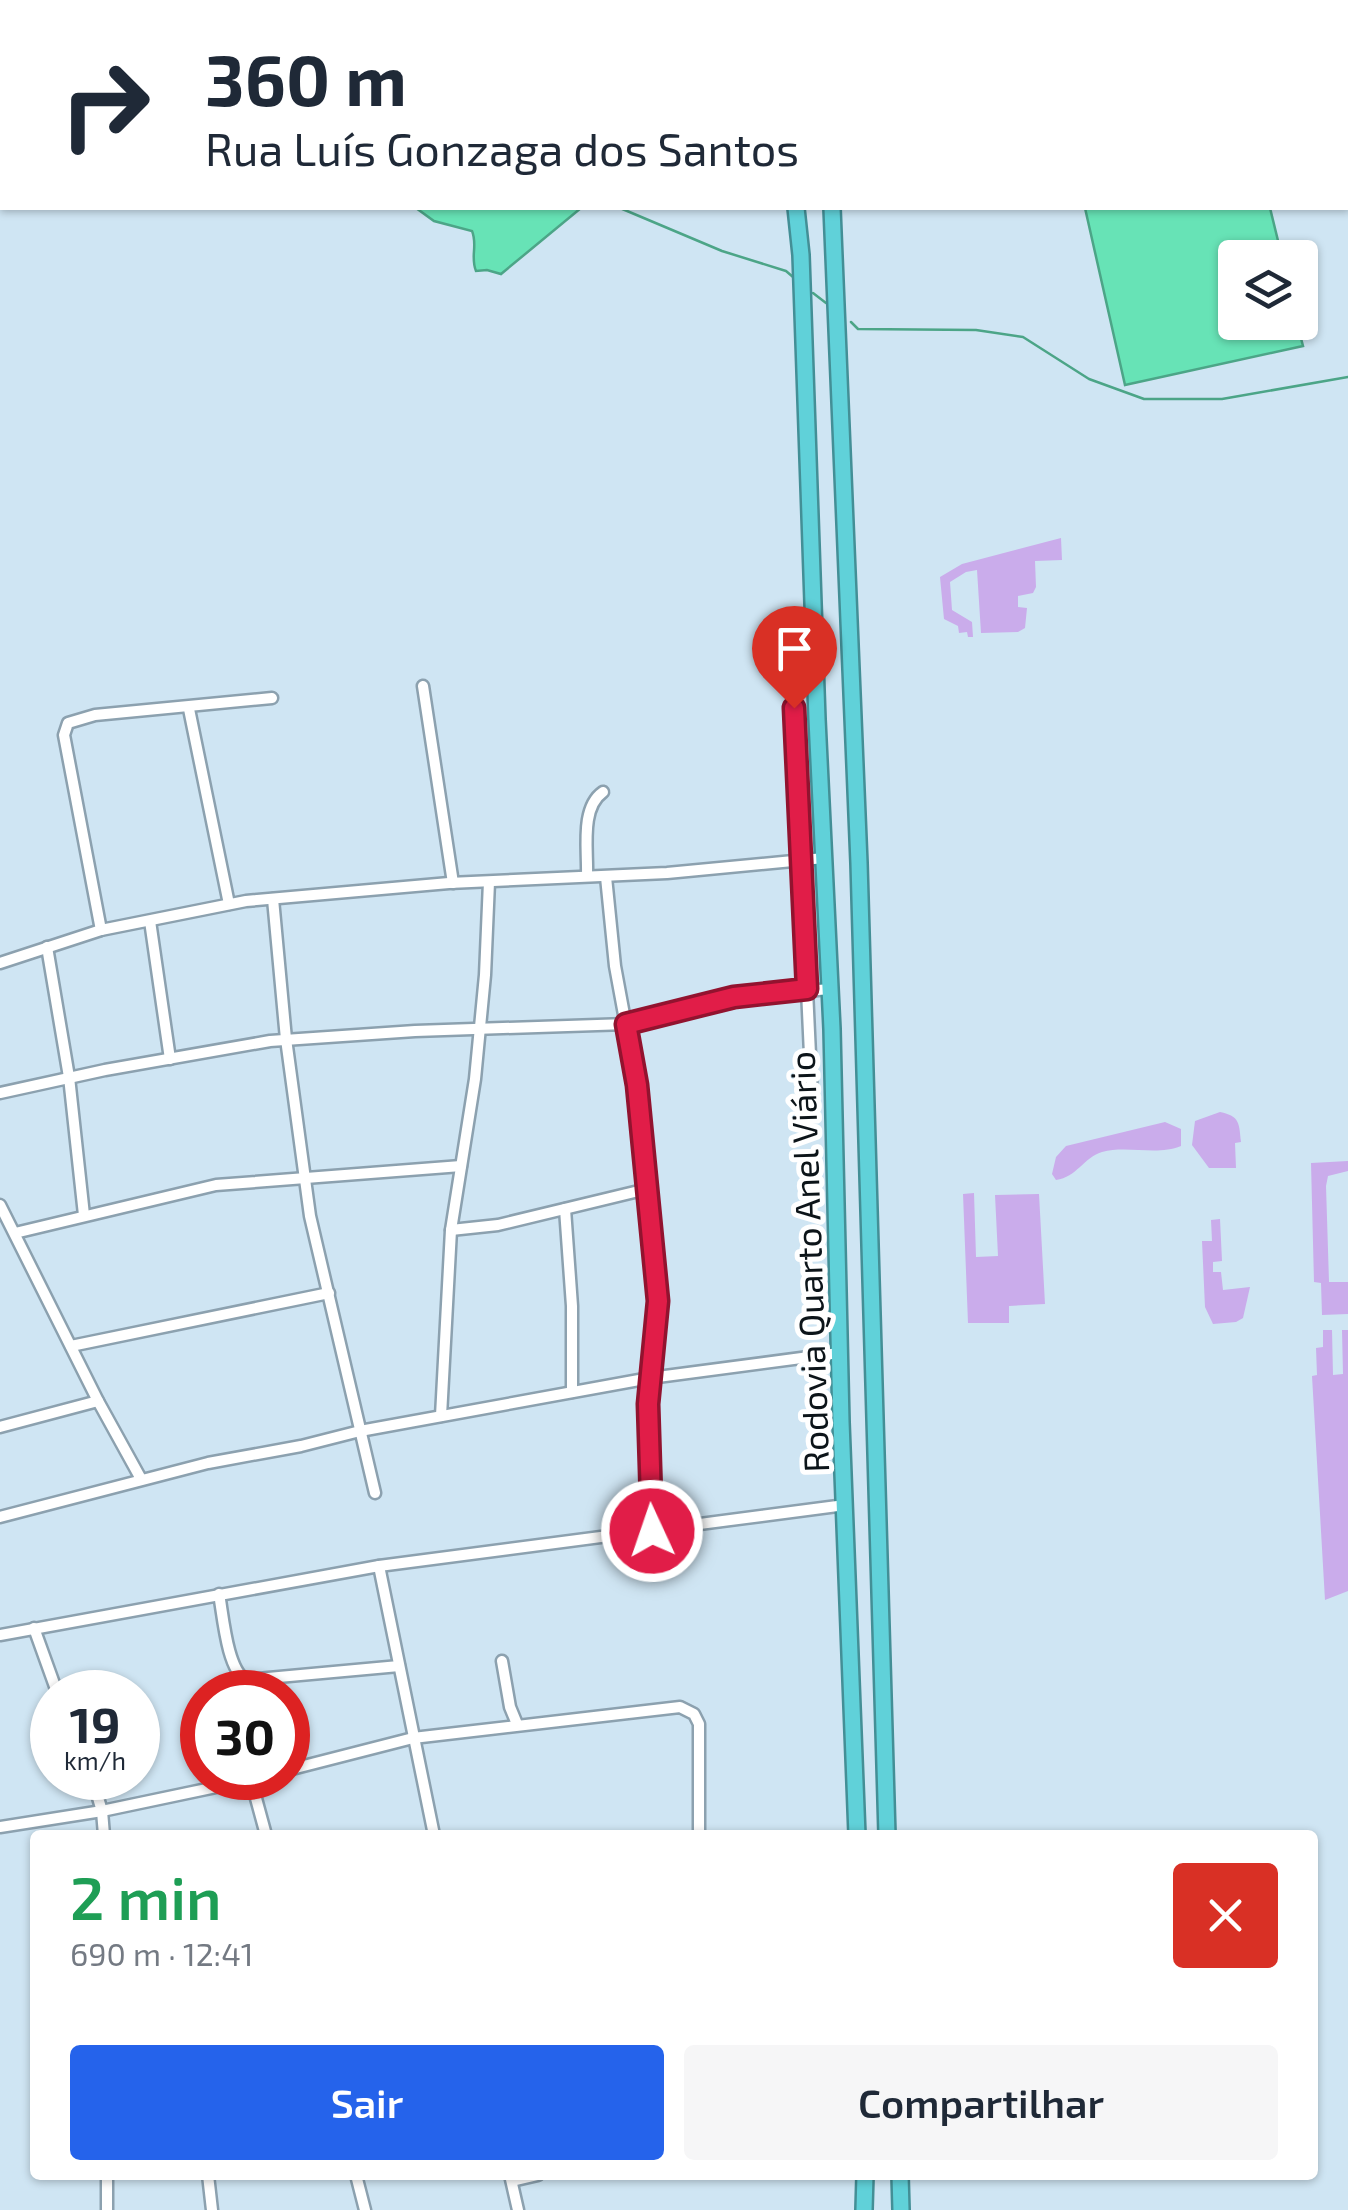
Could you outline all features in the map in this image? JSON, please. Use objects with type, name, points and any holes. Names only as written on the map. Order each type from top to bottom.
[{"type":"highway","name":"Rodovia Quarto Anel Viário","points":[[796,210],[832,1030],[856,1830]]},
{"type":"highway","name":"Rodovia Quarto Anel Viário","points":[[836,210],[837,326],[865,1028],[887,1830]]},
{"type":"highway","points":[[814,578],[848,573]]},
{"type":"highway","points":[[832,1030],[865,1028]]},
{"type":"highway","points":[[840,1398],[876,1398]]},
{"type":"highway","points":[[845,1505],[878,1490]]},
{"type":"highway","points":[[864,2180],[864,2210]]},
{"type":"highway","points":[[900,2180],[901,2210]]},
{"type":"street","points":[[424,686],[453,883]]},
{"type":"street","points":[[102,930],[64,729],[72,720],[84,717],[272,698]]},
{"type":"street","points":[[794,708],[812,1098]]},
{"type":"street","points":[[189,709],[229,904]]},
{"type":"street","points":[[586,876],[589,810],[603,792]]},
{"type":"street","points":[[0,963],[102,930],[229,904],[453,883],[606,876],[824,858]]},
{"type":"street","points":[[606,876],[616,966],[637,1085],[658,1301],[648,1444],[652,1531]]},
{"type":"street","points":[[441,1416],[451,1230],[480,1030],[489,882]]},
{"type":"street","points":[[273,899],[304,1176],[376,1493]]},
{"type":"street","points":[[150,921],[170,1058]]},
{"type":"street","points":[[46,947],[69,1077],[84,1215]]},
{"type":"street","points":[[0,1093],[286,1039],[626,1024],[734,997],[830,990]]},
{"type":"street","points":[[15,1233],[216,1185],[460,1166]]},
{"type":"street","points":[[451,1230],[482,1228],[646,1189]]},
{"type":"street","points":[[0,1205],[141,1479]]},
{"type":"street","points":[[565,1209],[572,1306],[572,1392]]},
{"type":"street","points":[[71,1346],[329,1293]]},
{"type":"street","points":[[0,1518],[141,1479],[360,1431],[650,1378],[839,1352]]},
{"type":"street","points":[[0,1427],[98,1400]]},
{"type":"street","points":[[0,1634],[380,1566],[845,1505]]},
{"type":"street","points":[[380,1566],[433,1830]]},
{"type":"street","points":[[218,1594],[233,1664],[246,1680],[399,1666]]},
{"type":"street","points":[[34,1628],[49,1670]]},
{"type":"street","points":[[502,1662],[517,1724]]},
{"type":"street","points":[[310,1764],[413,1738],[670,1707],[689,1711],[698,1724],[699,1830]]},
{"type":"street","points":[[0,1828],[180,1794]]},
{"type":"street","points":[[99,1800],[104,1830]]},
{"type":"street","points":[[259,1800],[265,1830]]},
{"type":"street","points":[[107,2180],[107,2210]]},
{"type":"street","points":[[209,2180],[212,2210]]},
{"type":"street","points":[[357,2180],[366,2210]]},
{"type":"street","points":[[511,2180],[518,2210]]},
{"type":"shaded area","points":[[419,210],[579,210],[501,274],[476,271],[472,231],[434,221]]},
{"type":"shaded area","points":[[1085,210],[1270,210],[1278,240],[1218,240],[1218,340],[1301,340],[1303,346],[1125,385]]},
{"type":"shaded area","points":[[1061,538],[1062,560],[1035,561],[1036,587],[1033,593],[1018,596],[1018,607],[1027,608],[1025,628],[1018,632],[981,633],[977,570],[950,582],[952,610],[972,622],[973,637],[968,637],[967,632],[959,633],[958,626],[944,619],[940,577],[962,564]]},
{"type":"shaded area","points":[[1220,1112],[1235,1118],[1239,1125],[1241,1142],[1235,1143],[1236,1168],[1209,1168],[1192,1145],[1195,1121]]},
{"type":"shaded area","points":[[1165,1122],[1181,1129],[1181,1146],[1102,1152],[1063,1178],[1056,1180],[1052,1174],[1056,1157],[1066,1146]]},
{"type":"shaded area","points":[[1348,1161],[1348,1171],[1328,1176],[1326,1186],[1329,1282],[1348,1282],[1348,1314],[1322,1315],[1321,1283],[1314,1282],[1311,1163]]},
{"type":"shaded area","points":[[974,1193],[976,1257],[998,1256],[995,1195],[1039,1194],[1045,1304],[1009,1306],[1009,1323],[968,1323],[963,1194]]},
{"type":"shaded area","points":[[1220,1219],[1222,1261],[1213,1262],[1213,1272],[1221,1272],[1223,1290],[1250,1287],[1243,1318],[1213,1324],[1205,1307],[1202,1241],[1212,1241],[1211,1220]]},
{"type":"shaded area","points":[[1323,1330],[1332,1330],[1333,1375],[1343,1374],[1342,1330],[1348,1330],[1348,1591],[1325,1600],[1312,1376],[1317,1375],[1316,1348],[1323,1347]]},
{"type":"waterway","points":[[625,210],[793,277]]},
{"type":"waterway","points":[[813,293],[826,303]]},
{"type":"waterway","points":[[851,322],[858,329],[976,330],[1023,337],[1089,379],[1144,399],[1222,399],[1348,377]]},
{"type":"route","points":[[652,1531],[648,1404],[658,1301],[637,1085],[626,1024],[734,997],[807,989],[794,708]]}]
